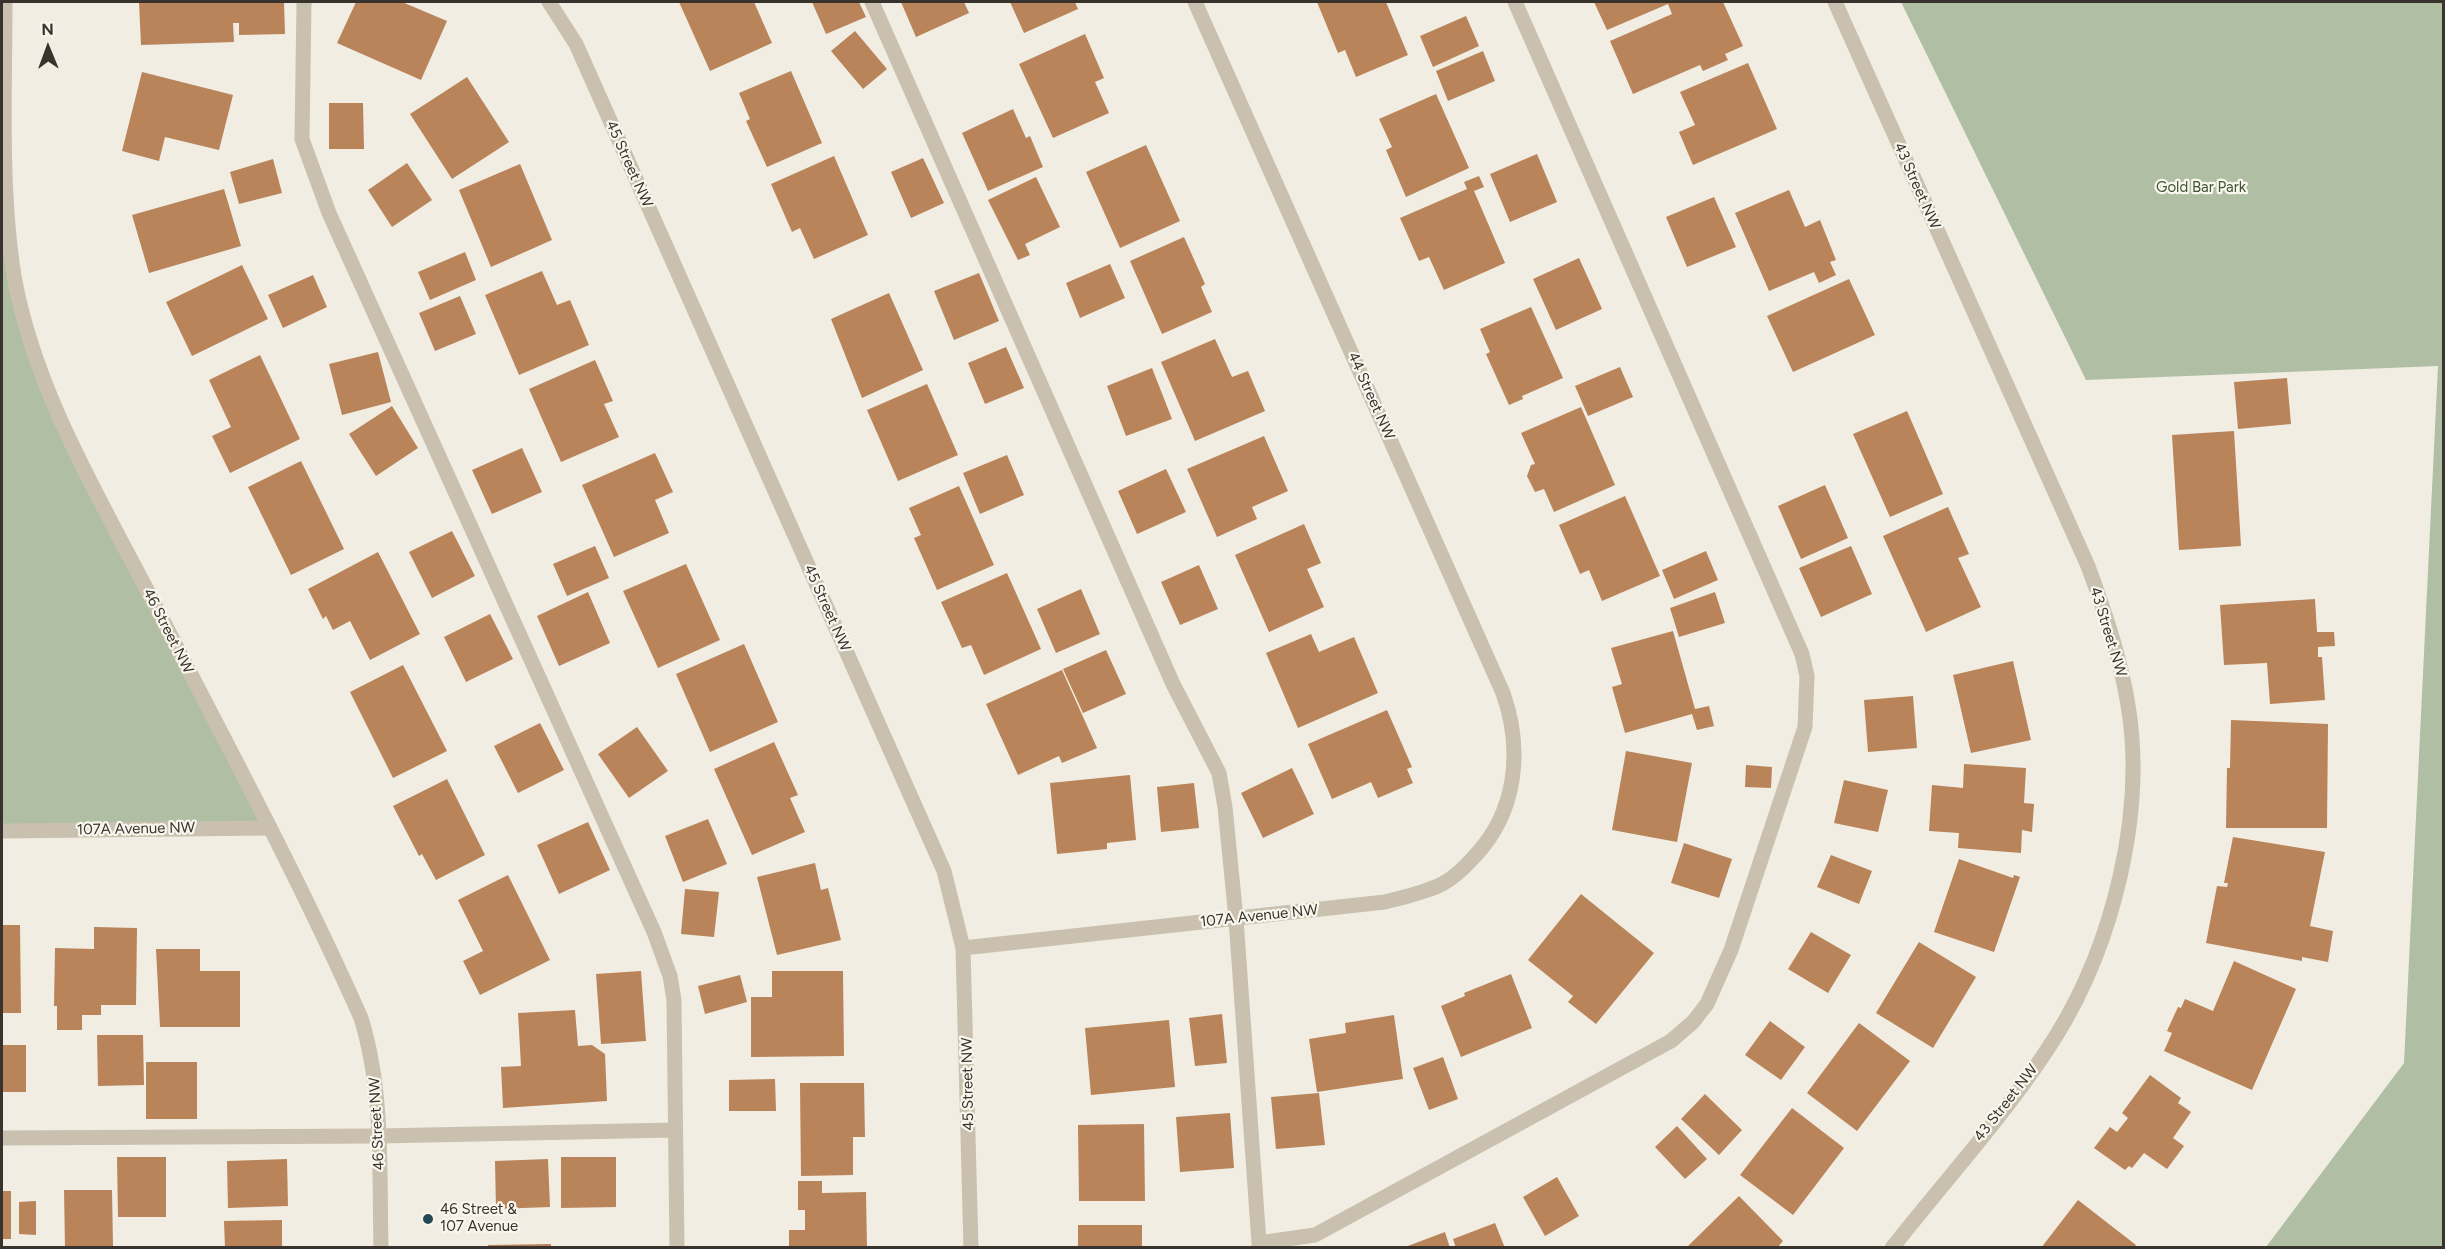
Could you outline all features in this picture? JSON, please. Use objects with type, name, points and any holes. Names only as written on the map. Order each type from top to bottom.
[{"type":"street","name":"46 Street NW","points":[[5,2],[8,229],[14,277],[26,328],[51,396],[87,475],[270,828],[361,1018],[370,1047],[378,1092],[381,1248]]},
{"type":"street","points":[[304,2],[302,139],[329,213],[654,932],[670,976],[674,1000],[677,1248]]},
{"type":"street","name":"45 Street NW","points":[[549,2],[581,55],[944,871],[963,948],[971,1248]]},
{"type":"street","points":[[872,2],[1173,684],[1219,773],[1225,807],[1236,919],[1259,1245],[1314,1235],[1671,1041],[1693,1022],[1720,979],[1805,727],[1807,676],[1802,654],[1515,2]]},
{"type":"street","name":"44 Street NW","points":[[1195,2],[1503,693],[1511,716],[1515,742],[1510,798]]},
{"type":"street","name":"43 Street NW","points":[[1835,2],[2088,566],[2117,653],[2128,706],[2133,751],[2132,798],[2116,889],[2101,940],[2081,987],[2057,1035],[2026,1079],[1892,1248]]},
{"type":"street","name":"107A Avenue NW","points":[[963,948],[1384,902],[1418,894],[1444,883],[1483,848],[1510,798]]},
{"type":"street","name":"107A Avenue NW","points":[[2,831],[270,828]]},
{"type":"street","points":[[2,1138],[378,1136],[675,1130]]},
{"type":"green space","points":[[2,2],[8,229],[50,396],[270,828],[2,831]]},
{"type":"green space","name":"Gold Bar Park","points":[[1901,2],[2443,2],[2443,1247],[2266,1247],[2404,1063],[2438,366],[2086,380]]},
{"type":"building","points":[[139,2],[284,2],[285,34],[239,35],[239,23],[233,23],[234,42],[141,45]]},
{"type":"building","points":[[356,2],[402,2],[447,21],[421,80],[337,43]]},
{"type":"building","points":[[679,2],[754,2],[772,43],[710,71]]},
{"type":"building","points":[[812,2],[859,2],[866,17],[826,34]]},
{"type":"building","points":[[901,2],[964,2],[969,13],[916,37]]},
{"type":"building","points":[[1010,2],[1075,2],[1078,9],[1024,33]]},
{"type":"building","points":[[1317,2],[1386,2],[1408,55],[1356,77],[1345,50],[1338,53]]},
{"type":"building","points":[[1594,2],[1723,2],[1743,46],[1725,54],[1728,60],[1703,71],[1700,65],[1633,94],[1610,41],[1672,14],[1668,4],[1607,30]]},
{"type":"building","points":[[1466,16],[1479,46],[1433,67],[1420,36]]},
{"type":"building","points":[[855,31],[887,69],[863,89],[831,51]]},
{"type":"building","points":[[1085,34],[1104,78],[1095,82],[1109,113],[1053,138],[1019,64]]},
{"type":"building","points":[[1483,51],[1495,81],[1448,101],[1436,71]]},
{"type":"building","points":[[1748,63],[1777,129],[1693,165],[1679,132],[1695,125],[1680,92]]},
{"type":"building","points":[[791,71],[822,143],[767,167],[746,121],[750,119],[739,93]]},
{"type":"building","points":[[142,72],[233,95],[219,150],[165,137],[159,161],[122,151]]},
{"type":"building","points":[[467,77],[509,142],[452,179],[410,114]]},
{"type":"building","points":[[1436,94],[1469,168],[1406,197],[1386,150],[1392,147],[1379,119]]},
{"type":"building","points":[[329,103],[363,103],[364,149],[329,149]]},
{"type":"building","points":[[1013,109],[1026,138],[1030,136],[1043,167],[988,191],[962,133]]},
{"type":"building","points":[[1146,145],[1180,221],[1120,248],[1086,172]]},
{"type":"building","points":[[1537,154],[1557,202],[1510,222],[1490,174]]},
{"type":"building","points":[[834,156],[868,235],[814,259],[800,228],[792,232],[771,184]]},
{"type":"building","points":[[923,158],[944,203],[911,218],[891,172]]},
{"type":"building","points":[[273,159],[282,193],[239,204],[230,172]]},
{"type":"building","points":[[407,163],[432,200],[392,227],[368,190]]},
{"type":"building","points":[[520,164],[552,240],[491,267],[459,190]]},
{"type":"building","points":[[1479,176],[1484,187],[1474,191],[1505,263],[1444,290],[1429,257],[1419,261],[1400,218],[1467,189],[1464,182]]},
{"type":"building","points":[[1036,177],[1060,227],[1025,244],[1030,255],[1018,260],[988,200]]},
{"type":"building","points":[[224,189],[241,246],[149,273],[132,215]]},
{"type":"building","points":[[1789,190],[1805,227],[1820,220],[1836,260],[1830,262],[1836,275],[1819,283],[1814,272],[1769,291],[1735,213]]},
{"type":"building","points":[[1714,197],[1736,247],[1687,267],[1666,217]]},
{"type":"building","points":[[1184,237],[1205,284],[1201,287],[1212,312],[1162,334],[1130,261]]},
{"type":"building","points":[[465,252],[476,280],[430,300],[418,272]]},
{"type":"building","points":[[1579,258],[1602,309],[1556,330],[1533,279]]},
{"type":"building","points":[[1110,264],[1125,298],[1080,318],[1066,283]]},
{"type":"building","points":[[242,265],[268,319],[192,356],[166,302]]},
{"type":"building","points":[[542,271],[557,305],[570,300],[589,345],[519,375],[485,295]]},
{"type":"building","points":[[979,273],[999,321],[954,340],[934,291]]},
{"type":"building","points":[[313,275],[327,307],[283,328],[268,295]]},
{"type":"building","points":[[1849,279],[1875,335],[1793,372],[1767,316]]},
{"type":"building","points":[[889,293],[923,370],[862,398],[831,319]]},
{"type":"building","points":[[460,296],[476,334],[435,351],[419,313]]},
{"type":"building","points":[[1531,307],[1563,378],[1522,396],[1523,399],[1509,405],[1486,354],[1490,352],[1480,329]]},
{"type":"building","points":[[1215,339],[1232,377],[1248,371],[1265,411],[1195,441],[1161,362]]},
{"type":"building","points":[[1006,347],[1024,388],[985,404],[968,363]]},
{"type":"building","points":[[378,352],[391,402],[342,415],[329,364]]},
{"type":"building","points":[[260,355],[300,439],[230,473],[212,436],[231,427],[209,380]]},
{"type":"building","points":[[595,360],[613,401],[604,404],[619,437],[561,462],[529,389]]},
{"type":"building","points":[[1620,367],[1633,397],[1588,416],[1575,386]]},
{"type":"building","points":[[1152,368],[1172,419],[1126,436],[1107,386]]},
{"type":"building","points":[[2287,378],[2291,424],[2238,429],[2234,382]]},
{"type":"building","points":[[927,384],[958,455],[898,481],[867,410]]},
{"type":"building","points":[[392,406],[418,448],[376,476],[349,434]]},
{"type":"building","points":[[1581,407],[1615,485],[1554,512],[1544,489],[1535,492],[1527,476],[1531,465],[1535,464],[1521,433]]},
{"type":"building","points":[[1907,411],[1943,494],[1890,517],[1853,434]]},
{"type":"building","points":[[2234,431],[2241,546],[2179,550],[2172,435]]},
{"type":"building","points":[[1264,436],[1288,491],[1252,507],[1257,519],[1217,537],[1187,469]]},
{"type":"building","points":[[522,448],[542,492],[492,514],[472,470]]},
{"type":"building","points":[[655,453],[673,492],[655,500],[669,533],[614,557],[582,485]]},
{"type":"building","points":[[1007,455],[1024,495],[980,514],[963,473]]},
{"type":"building","points":[[301,461],[344,549],[291,575],[248,487]]},
{"type":"building","points":[[1166,469],[1186,512],[1137,534],[1118,491]]},
{"type":"building","points":[[1825,485],[1848,538],[1801,559],[1778,506]]},
{"type":"building","points":[[959,486],[994,565],[937,590],[914,538],[921,535],[909,508]]},
{"type":"building","points":[[1625,496],[1660,576],[1602,601],[1589,570],[1580,574],[1559,525]]},
{"type":"building","points":[[1948,507],[1969,554],[1958,558],[1981,607],[1926,632],[1883,536]]},
{"type":"building","points":[[1304,524],[1321,563],[1307,569],[1324,607],[1269,632],[1235,555]]},
{"type":"building","points":[[452,531],[475,576],[432,598],[409,552]]},
{"type":"building","points":[[595,546],[609,578],[567,596],[553,564]]},
{"type":"building","points":[[1851,546],[1872,594],[1821,617],[1799,568]]},
{"type":"building","points":[[1706,551],[1718,580],[1674,599],[1662,570]]},
{"type":"building","points":[[378,552],[420,634],[370,660],[350,621],[333,630],[326,616],[323,619],[308,589]]},
{"type":"building","points":[[686,564],[720,640],[658,668],[623,591]]},
{"type":"building","points":[[1199,565],[1218,609],[1180,625],[1161,582]]},
{"type":"building","points":[[1007,573],[1041,649],[984,675],[971,645],[962,648],[941,602]]},
{"type":"building","points":[[1081,589],[1100,634],[1056,653],[1037,609]]},
{"type":"building","points":[[588,592],[610,643],[559,666],[537,616]]},
{"type":"building","points":[[1715,592],[1725,623],[1679,637],[1670,608]]},
{"type":"building","points":[[2315,599],[2317,632],[2334,632],[2335,646],[2318,647],[2318,657],[2322,657],[2325,700],[2270,704],[2267,663],[2224,665],[2220,605]]},
{"type":"building","points":[[490,614],[513,659],[466,682],[444,637]]},
{"type":"building","points":[[1673,631],[1695,709],[1709,706],[1714,726],[1697,730],[1692,714],[1625,733],[1612,687],[1622,684],[1611,648]]},
{"type":"building","points":[[1311,634],[1319,652],[1354,637],[1378,693],[1298,728],[1266,653]]},
{"type":"building","points":[[744,644],[778,722],[710,752],[676,674]]},
{"type":"building","points":[[1106,650],[1126,694],[1083,713],[1063,669]]},
{"type":"building","points":[[2013,661],[2031,740],[1971,753],[1953,675]]},
{"type":"building","points":[[403,665],[447,751],[393,778],[350,692]]},
{"type":"building","points":[[1062,670],[1097,748],[1062,763],[1059,756],[1018,775],[986,704]]},
{"type":"building","points":[[1913,696],[1917,748],[1868,752],[1864,700]]},
{"type":"building","points":[[1387,710],[1412,767],[1407,769],[1413,783],[1378,798],[1371,782],[1332,799],[1308,744]]},
{"type":"building","points":[[2231,720],[2328,724],[2327,828],[2226,828]]},
{"type":"building","points":[[540,723],[564,770],[518,793],[494,746]]},
{"type":"building","points":[[637,727],[668,771],[629,798],[598,754]]},
{"type":"building","points":[[774,742],[798,795],[790,798],[805,832],[752,855],[714,769]]},
{"type":"building","points":[[1626,751],[1692,763],[1677,842],[1612,830]]},
{"type":"building","points":[[1964,764],[2026,768],[2024,803],[2034,804],[2032,832],[2022,830],[2021,853],[1958,848],[1959,833],[1929,831],[1932,785],[1963,788]]},
{"type":"building","points":[[1746,765],[1772,767],[1771,788],[1745,787]]},
{"type":"building","points":[[1292,768],[1314,814],[1263,838],[1241,793]]},
{"type":"building","points":[[1130,775],[1136,840],[1107,843],[1107,849],[1057,854],[1050,783]]},
{"type":"building","points":[[447,779],[485,855],[436,880],[422,854],[419,856],[393,806]]},
{"type":"building","points":[[1844,780],[1888,790],[1878,832],[1834,823]]},
{"type":"building","points":[[1194,783],[1199,828],[1161,832],[1157,787]]},
{"type":"building","points":[[708,819],[727,864],[683,882],[665,836]]},
{"type":"building","points":[[588,822],[610,870],[559,894],[537,845]]},
{"type":"building","points":[[2233,837],[2325,852],[2310,926],[2333,931],[2328,962],[2302,957],[2302,961],[2206,943],[2217,886],[2227,887],[2228,883],[2224,883]]},
{"type":"building","points":[[1684,843],[1732,859],[1719,898],[1671,883]]},
{"type":"building","points":[[1831,855],[1872,871],[1859,904],[1817,887]]},
{"type":"building","points":[[1959,859],[2013,878],[2014,875],[2020,877],[1994,952],[1934,932]]},
{"type":"building","points":[[815,863],[821,890],[828,888],[841,940],[777,955],[757,877]]},
{"type":"building","points":[[508,875],[550,960],[480,995],[463,961],[483,951],[458,900]]},
{"type":"building","points":[[685,889],[719,892],[714,937],[681,934]]},
{"type":"building","points":[[1581,894],[1654,953],[1596,1024],[1568,1002],[1573,996],[1528,960]]},
{"type":"building","points":[[2,925],[20,925],[21,1013],[2,1013]]},
{"type":"building","points":[[94,927],[137,928],[136,1005],[101,1005],[101,1015],[82,1015],[82,1030],[57,1030],[57,1006],[54,1006],[55,948],[94,949]]},
{"type":"building","points":[[1811,932],[1851,955],[1828,993],[1788,969]]},
{"type":"building","points":[[1919,942],[1976,977],[1933,1048],[1876,1013]]},
{"type":"building","points":[[156,949],[200,949],[200,971],[240,971],[240,1027],[160,1027]]},
{"type":"building","points":[[2234,961],[2296,989],[2252,1090],[2164,1051],[2172,1033],[2167,1031],[2178,1007],[2181,1008],[2185,999],[2213,1011]]},
{"type":"building","points":[[641,971],[646,1041],[601,1044],[596,974]]},
{"type":"building","points":[[772,971],[843,971],[844,1056],[751,1057],[751,997],[772,997]]},
{"type":"building","points":[[1511,974],[1532,1028],[1461,1057],[1441,1006],[1465,996],[1464,993]]},
{"type":"building","points":[[740,975],[747,1002],[705,1014],[698,986]]},
{"type":"building","points":[[575,1010],[578,1046],[592,1045],[605,1054],[607,1101],[503,1108],[501,1067],[521,1066],[518,1013]]},
{"type":"building","points":[[1222,1014],[1227,1063],[1195,1066],[1189,1018]]},
{"type":"building","points":[[1394,1015],[1403,1079],[1317,1092],[1309,1039],[1346,1033],[1345,1023]]},
{"type":"building","points":[[1169,1020],[1175,1087],[1091,1095],[1085,1028]]},
{"type":"building","points":[[1770,1021],[1805,1047],[1781,1080],[1745,1055]]},
{"type":"building","points":[[1859,1023],[1910,1061],[1857,1131],[1807,1093]]},
{"type":"building","points":[[97,1035],[143,1035],[144,1085],[98,1086]]},
{"type":"building","points":[[2,1045],[26,1045],[26,1092],[2,1092]]},
{"type":"building","points":[[1443,1057],[1458,1099],[1429,1110],[1413,1068]]},
{"type":"building","points":[[146,1062],[197,1062],[197,1119],[146,1119]]},
{"type":"building","points":[[2150,1075],[2181,1098],[2178,1103],[2191,1112],[2173,1138],[2184,1146],[2167,1169],[2144,1153],[2132,1168],[2129,1166],[2125,1170],[2094,1148],[2110,1127],[2117,1132],[2128,1118],[2122,1113]]},
{"type":"building","points":[[775,1079],[776,1111],[729,1111],[729,1080]]},
{"type":"building","points":[[800,1083],[864,1083],[865,1137],[853,1137],[853,1175],[801,1176]]},
{"type":"building","points":[[1319,1093],[1325,1145],[1276,1149],[1271,1097]]},
{"type":"building","points":[[1705,1094],[1742,1130],[1719,1155],[1681,1119]]},
{"type":"building","points":[[1792,1108],[1844,1148],[1793,1215],[1740,1175]]},
{"type":"building","points":[[1230,1113],[1234,1168],[1180,1172],[1176,1117]]},
{"type":"building","points":[[1144,1124],[1145,1201],[1079,1201],[1078,1125]]},
{"type":"building","points":[[1677,1126],[1707,1159],[1685,1179],[1655,1147]]},
{"type":"building","points":[[117,1157],[166,1157],[166,1217],[118,1217]]},
{"type":"building","points":[[561,1157],[616,1157],[616,1207],[561,1208]]},
{"type":"building","points":[[287,1159],[288,1206],[228,1208],[227,1161]]},
{"type":"building","points":[[548,1159],[550,1207],[496,1209],[495,1161]]},
{"type":"building","points":[[1557,1177],[1579,1216],[1545,1236],[1523,1197]]},
{"type":"building","points":[[798,1181],[822,1181],[822,1193],[866,1192],[867,1248],[789,1248],[789,1230],[805,1230],[805,1210],[798,1210]]},
{"type":"building","points":[[64,1190],[112,1190],[113,1246],[65,1247]]},
{"type":"building","points":[[2,1191],[11,1191],[11,1239],[2,1239]]},
{"type":"building","points":[[1739,1196],[1783,1241],[1777,1248],[1686,1248]]},
{"type":"building","points":[[2078,1200],[2136,1245],[2134,1248],[2041,1248]]},
{"type":"building","points":[[36,1201],[36,1235],[19,1234],[19,1202]]},
{"type":"building","points":[[282,1220],[282,1248],[225,1248],[224,1221]]},
{"type":"building","points":[[1495,1223],[1505,1248],[1456,1248],[1453,1239]]},
{"type":"building","points":[[1078,1225],[1142,1225],[1142,1248],[1078,1248]]},
{"type":"building","points":[[1445,1232],[1450,1248],[1405,1248],[1405,1247]]},
{"type":"building","points":[[551,1244],[551,1248],[488,1248],[488,1245]]},
{"type":"place","name":"46 Street & 107 Avenue","points":[[428,1219]]}]
